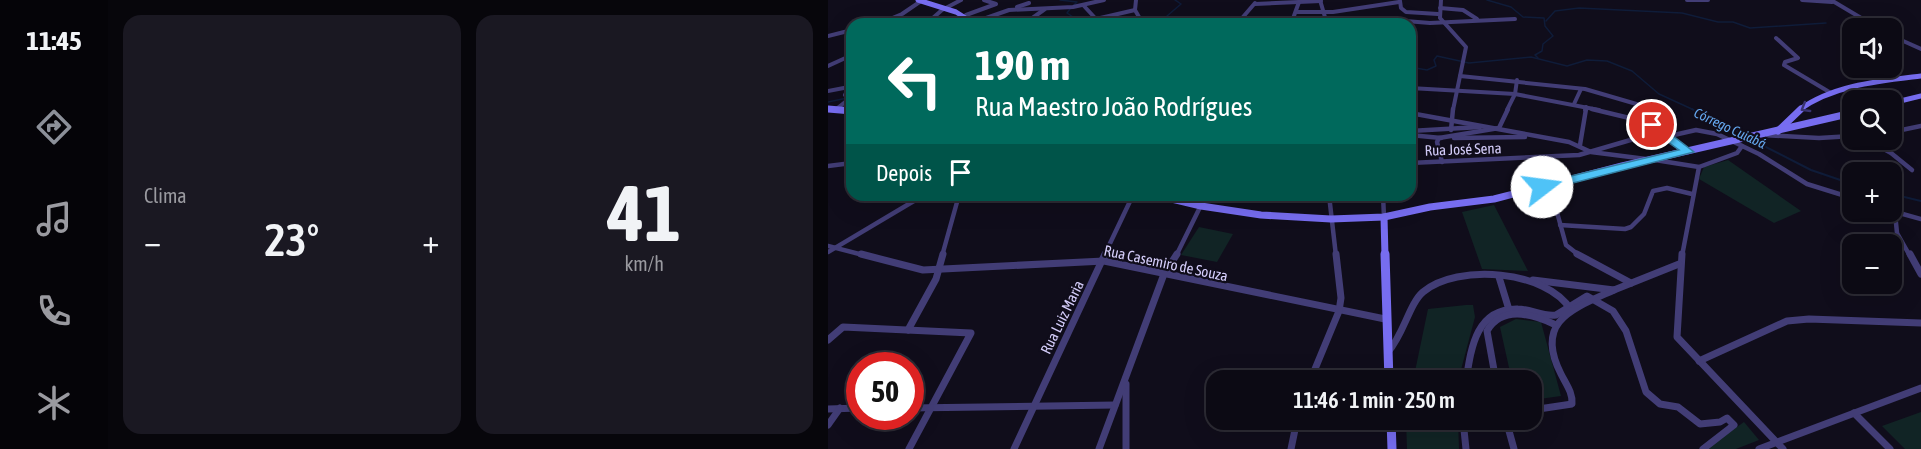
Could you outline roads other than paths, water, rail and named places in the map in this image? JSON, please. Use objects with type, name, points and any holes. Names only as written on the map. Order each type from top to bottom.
[{"type":"main road","points":[[919,1],[942,10],[966,15],[968,18]]},
{"type":"main road","points":[[1778,131],[1789,118],[1831,93],[1857,84],[1921,76]]},
{"type":"main road","points":[[1902,101],[1921,96]]},
{"type":"main road","points":[[1180,201],[1260,215],[1331,219],[1384,217],[1430,207],[1494,199],[1652,159],[1739,142],[1842,115]]},
{"type":"main road","points":[[1384,217],[1385,319],[1389,370]]},
{"type":"main road","points":[[1391,430],[1392,449]]},
{"type":"street","points":[[933,18],[942,10],[961,0]]},
{"type":"street","points":[[966,15],[996,4],[984,0]]},
{"type":"street","points":[[1009,10],[1068,8],[1104,0]]},
{"type":"street","points":[[1136,0],[1135,10],[1140,18]]},
{"type":"street","points":[[1242,18],[1258,0]]},
{"type":"street","points":[[1384,0],[1389,4]]},
{"type":"street","points":[[1441,0],[1438,14],[1442,22],[1465,45],[1460,62],[1459,91],[1448,120],[1451,130]]},
{"type":"street","points":[[1687,0],[1708,0]]},
{"type":"street","points":[[1802,0],[1832,1],[1861,18]]},
{"type":"street","points":[[892,18],[919,1]]},
{"type":"street","points":[[1255,4],[1321,1],[1326,18]]},
{"type":"street","points":[[1296,12],[1324,12],[1382,6],[1400,1],[1401,8],[1407,12],[1438,14]]},
{"type":"street","points":[[1294,18],[1299,2]]},
{"type":"street","points":[[988,18],[1029,3]]},
{"type":"street","points":[[1084,6],[1095,18]]},
{"type":"street","points":[[1369,18],[1385,18],[1382,6]]},
{"type":"street","points":[[1032,18],[1046,8]]},
{"type":"street","points":[[1440,8],[1463,10],[1477,19]]},
{"type":"street","points":[[1100,18],[1135,10]]},
{"type":"street","points":[[1416,22],[1515,19]]},
{"type":"street","points":[[1451,21],[1452,32]]},
{"type":"street","points":[[828,36],[846,32]]},
{"type":"street","points":[[1776,38],[1798,58],[1785,62],[1784,65],[1831,93]]},
{"type":"street","points":[[1902,40],[1921,49]]},
{"type":"street","points":[[828,66],[846,58]]},
{"type":"street","points":[[1460,76],[1517,80],[1581,89],[1657,110],[1658,132]]},
{"type":"street","points":[[1499,128],[1515,93],[1517,80]]},
{"type":"street","points":[[828,91],[846,88]]},
{"type":"street","points":[[1416,88],[1515,93],[1634,118],[1652,125],[1658,132],[1688,152]]},
{"type":"street","points":[[1574,104],[1581,89]]},
{"type":"street","points":[[832,110],[846,98]]},
{"type":"street","points":[[1580,145],[1586,107]]},
{"type":"street","points":[[1416,114],[1489,126],[1580,145],[1591,152],[1699,167],[1737,153],[1739,142]]},
{"type":"street","points":[[1431,117],[1435,132]]},
{"type":"street","points":[[1416,133],[1489,126]]},
{"type":"street","points":[[1902,130],[1921,126]]},
{"type":"street","points":[[1439,138],[1499,128]]},
{"type":"street","points":[[1665,136],[1696,130],[1718,134],[1739,142],[1807,184],[1842,195]]},
{"type":"street","points":[[1778,131],[1788,137]]},
{"type":"street","name":"Rua José Sena","points":[[1416,163],[1591,152],[1658,132]]},
{"type":"street","points":[[1416,134],[1439,138],[1538,137]]},
{"type":"street","points":[[1759,136],[1842,136]]},
{"type":"street","points":[[1439,138],[1437,142],[1442,162]]},
{"type":"street","points":[[1886,150],[1912,170]]},
{"type":"street","points":[[828,166],[846,164]]},
{"type":"street","points":[[1699,167],[1679,264],[1677,337],[1783,449]]},
{"type":"street","points":[[1542,187],[1555,205],[1566,245],[1571,251],[1631,283]]},
{"type":"street","points":[[1560,225],[1625,230],[1639,223],[1653,191],[1674,188],[1692,194]]},
{"type":"street","points":[[830,248],[913,201]]},
{"type":"street","points":[[908,330],[939,270],[957,201]]},
{"type":"street","name":"Rua Luiz Maria","points":[[1014,449],[1130,201]]},
{"type":"street","points":[[1099,449],[1126,382],[1164,274],[1180,250],[1203,201]]},
{"type":"street","points":[[1314,370],[1339,310],[1341,298],[1330,201]]},
{"type":"street","points":[[1383,201],[1384,217]]},
{"type":"street","points":[[1902,214],[1921,219]]},
{"type":"street","points":[[1895,222],[1897,233],[1921,274]]},
{"type":"street","name":"Rua Casemiro de Souza","points":[[830,248],[904,268],[939,270],[1062,261],[1104,261],[1385,319]]},
{"type":"street","points":[[1594,300],[1679,264]]},
{"type":"street","points":[[1388,352],[1401,337],[1411,309],[1422,292],[1437,284],[1465,278],[1499,277],[1524,278],[1614,290]]},
{"type":"street","points":[[1499,277],[1509,312]]},
{"type":"street","points":[[1524,278],[1549,288],[1570,310]]},
{"type":"street","points":[[1542,409],[1569,405],[1573,400],[1552,352],[1550,339],[1556,325],[1587,296],[1613,311],[1626,331],[1635,366],[1646,392],[1660,404],[1678,407],[1700,424],[1720,423],[1726,418],[1734,425],[1704,449]]},
{"type":"street","points":[[1494,370],[1487,331],[1490,324],[1518,309],[1554,316],[1570,310]]},
{"type":"street","points":[[1468,370],[1473,341],[1480,324],[1495,313],[1531,315],[1556,325]]},
{"type":"street","points":[[1699,361],[1787,321],[1809,319],[1921,323]]},
{"type":"street","points":[[828,340],[843,327],[971,333],[909,449]]},
{"type":"street","points":[[1126,382],[1128,410],[1126,449]]},
{"type":"street","points":[[1759,449],[1775,441],[1921,388]]},
{"type":"street","points":[[924,407],[1116,405]]},
{"type":"street","points":[[828,425],[840,408]]},
{"type":"street","points":[[828,409],[846,408]]},
{"type":"street","points":[[1854,413],[1890,449]]},
{"type":"street","points":[[1291,449],[1295,430]]},
{"type":"street","points":[[1464,430],[1466,449]]},
{"type":"street","points":[[1509,430],[1514,449]]},
{"type":"waterway","name":"Córrego Cuiabá","points":[[1060,0],[1077,2],[1074,5]]},
{"type":"waterway","points":[[1169,18],[1167,16],[1181,4],[1175,0]]},
{"type":"waterway","points":[[1487,0],[1511,7],[1523,17],[1544,18],[1545,26],[1553,36],[1543,44],[1542,51],[1535,55],[1538,58]]},
{"type":"waterway","points":[[1546,21],[1555,11],[1579,8],[1682,13],[1718,22],[1733,22],[1750,28],[1826,23]]},
{"type":"waterway","name":"Córrego Cuiabá","points":[[1070,9],[1067,13],[1074,18]]},
{"type":"waterway","name":"Córrego Cuiabá","points":[[1416,68],[1427,70],[1436,66],[1434,60],[1437,56],[1469,63],[1531,57],[1567,66],[1587,60],[1607,61],[1632,71],[1659,94],[1692,109]]},
{"type":"waterway","points":[[828,102],[846,98]]},
{"type":"waterway","name":"Córrego Cuiabá","points":[[1692,109],[1701,115],[1719,120],[1745,136]]},
{"type":"waterway","name":"Córrego Cuiabá","points":[[1750,139],[1811,170],[1842,181]]},
{"type":"waterway","name":"Córrego Cuiabá","points":[[1902,196],[1921,201]]}]
